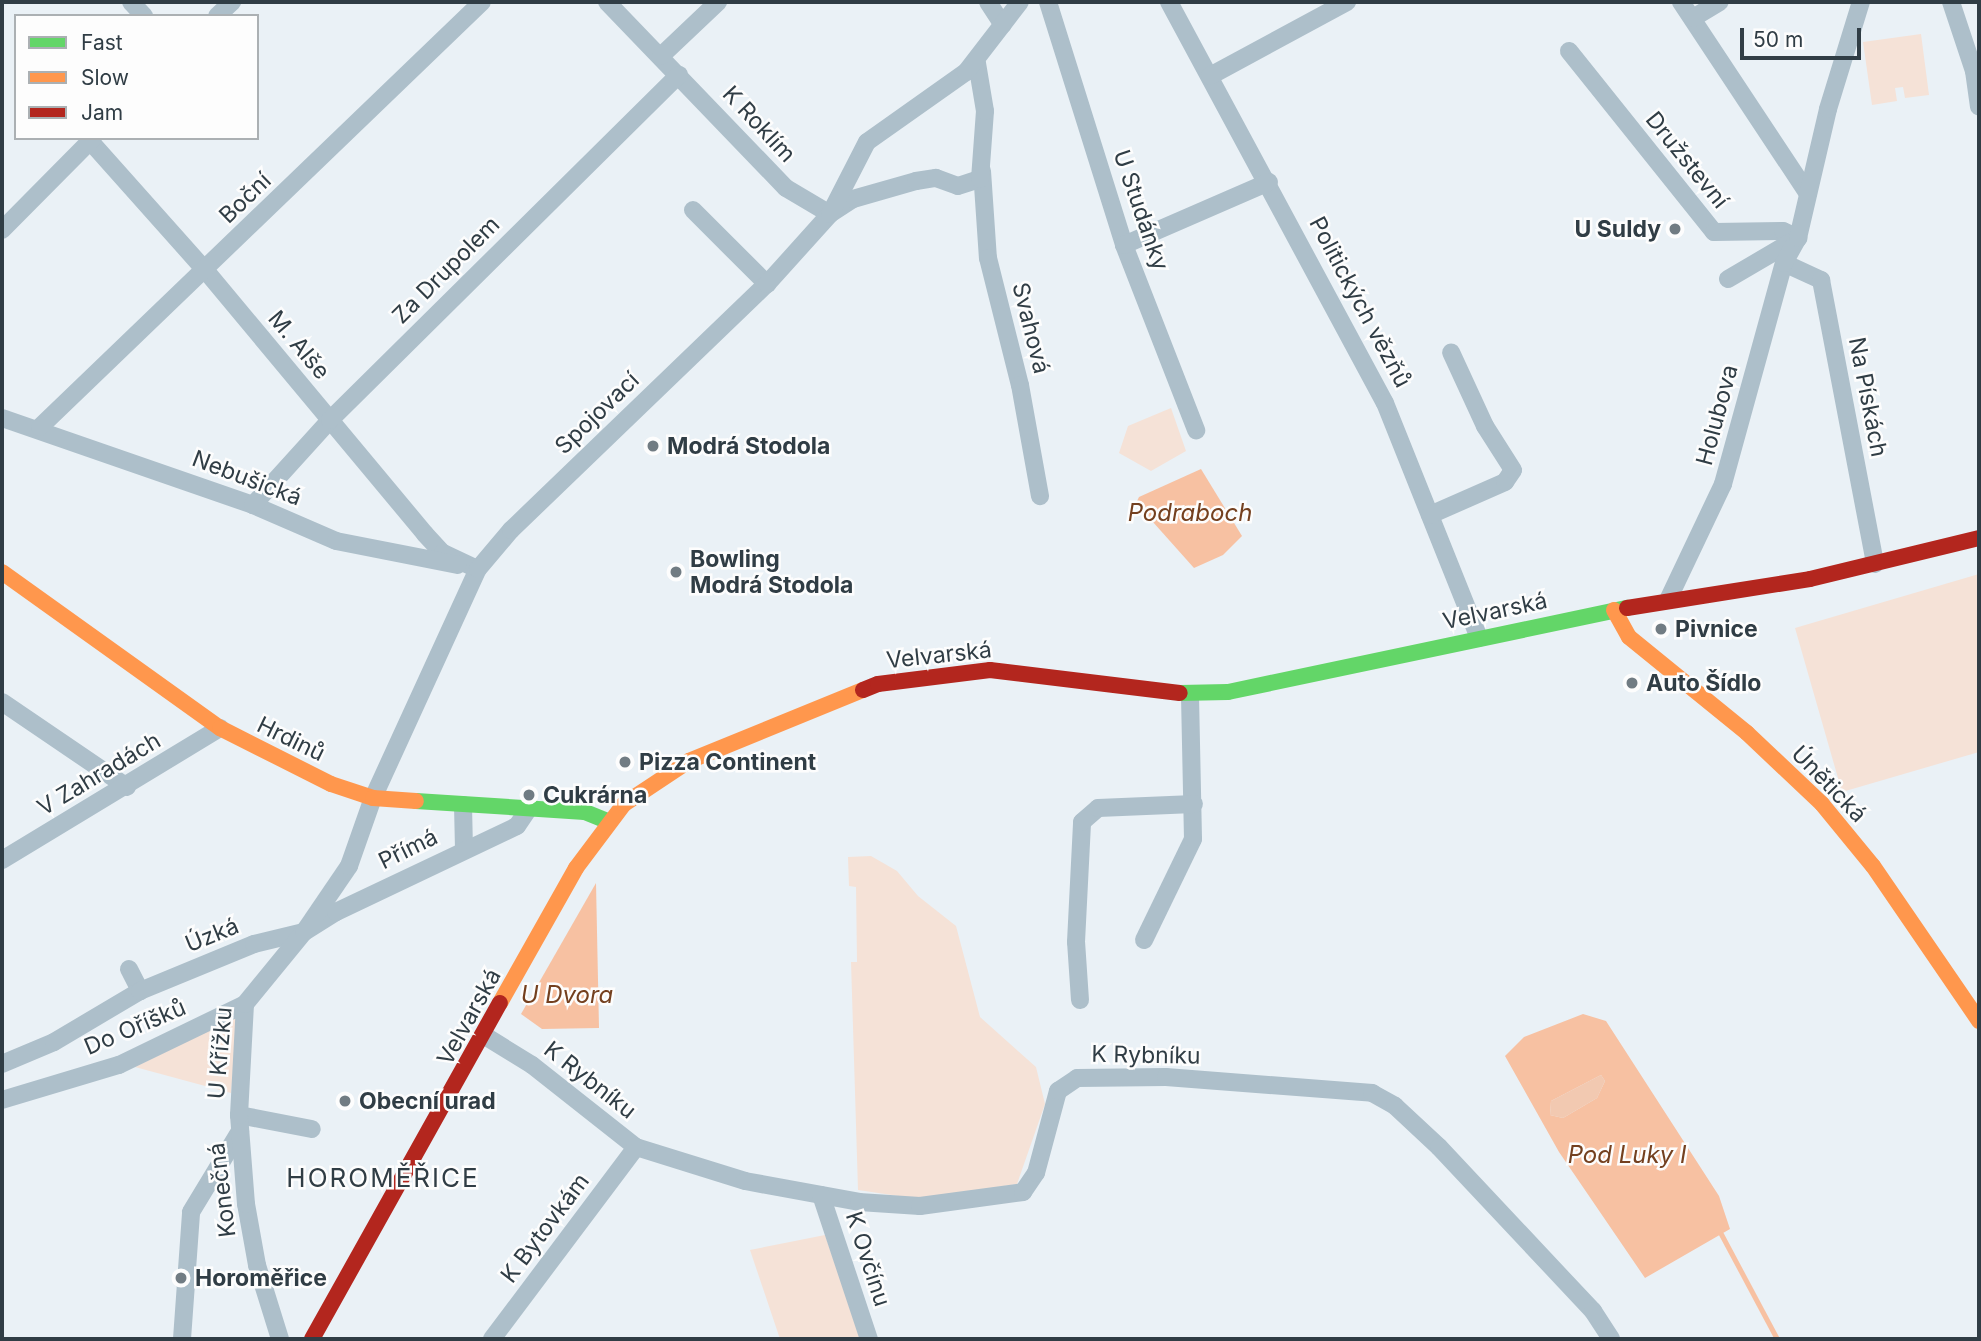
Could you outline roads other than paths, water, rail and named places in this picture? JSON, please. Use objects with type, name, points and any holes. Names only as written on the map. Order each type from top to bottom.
[{"type":"main road","name":"Velvarská","points":[[312,1339],[485,1035],[576,868],[607,821],[649,783],[689,761],[878,684],[990,670],[1190,694],[1228,692],[1614,610],[1810,579],[1977,539]]},
{"type":"main road","name":"Hrdinů","points":[[2,572],[220,728],[291,766],[373,798],[585,812],[607,821]]},
{"type":"main road","name":"Únětická","points":[[1614,610],[1629,637],[1747,733],[1822,804],[1873,866],[1979,1021]]},
{"type":"street","points":[[219,14],[232,2]]},
{"type":"street","name":"Boční","points":[[40,427],[206,271],[482,2]]},
{"type":"street","name":"K Roklím","points":[[607,2],[786,188],[830,214]]},
{"type":"street","points":[[660,55],[718,2]]},
{"type":"street","points":[[988,2],[1003,25]]},
{"type":"street","name":"Spojovací","points":[[304,932],[349,866],[373,798],[478,569],[511,530],[767,284],[830,214],[867,142],[977,63],[1020,2]]},
{"type":"street","name":"U Studánky","points":[[1048,2],[1124,245],[1196,430]]},
{"type":"street","name":"Politických vězňů","points":[[1170,2],[1269,182],[1385,403],[1479,638]]},
{"type":"street","points":[[1210,76],[1347,2]]},
{"type":"street","points":[[1681,2],[1808,194]]},
{"type":"street","points":[[1693,19],[1720,2]]},
{"type":"street","name":"Holubova","points":[[1668,600],[1723,484],[1784,263],[1798,238],[1861,2]]},
{"type":"street","points":[[1951,2],[1974,71],[1979,107]]},
{"type":"street","name":"Družstevní","points":[[1569,51],[1714,232],[1783,231],[1798,238]]},
{"type":"street","name":"Svahová","points":[[977,63],[985,111],[982,171],[988,258],[1020,385],[1040,496]]},
{"type":"street","name":"Za Drupolem","points":[[253,505],[330,421],[679,75]]},
{"type":"street","points":[[2,230],[92,140]]},
{"type":"street","name":"M. Alše","points":[[92,140],[206,271],[434,544],[478,569]]},
{"type":"street","points":[[830,214],[853,199],[916,181],[936,178],[958,186],[972,184],[980,179],[982,171]]},
{"type":"street","points":[[1124,245],[1269,182]]},
{"type":"street","points":[[693,210],[767,284]]},
{"type":"street","points":[[1728,278],[1798,238]]},
{"type":"street","name":"Na Pískách","points":[[1784,263],[1821,280],[1875,564]]},
{"type":"street","points":[[1430,515],[1505,482],[1513,470],[1485,426],[1451,352]]},
{"type":"street","name":"Nebušická","points":[[2,418],[40,427],[253,505],[336,541],[478,569]]},
{"type":"street","points":[[1144,940],[1193,839],[1190,694]]},
{"type":"street","points":[[2,702],[127,787]]},
{"type":"street","name":"V Zahradách","points":[[2,860],[127,787],[220,728]]},
{"type":"street","points":[[1080,1000],[1076,942],[1082,822],[1098,808],[1194,804]]},
{"type":"street","points":[[463,805],[464,849]]},
{"type":"street","name":"Přímá","points":[[304,932],[336,912],[517,826],[529,808]]},
{"type":"street","name":"Úzká","points":[[2,1065],[54,1042],[140,991],[254,944],[304,932]]},
{"type":"street","name":"U Křížku","points":[[239,1123],[245,1004],[304,932]]},
{"type":"street","points":[[129,969],[140,991]]},
{"type":"street","name":"Do Oříšků","points":[[2,1100],[119,1065],[245,1004]]},
{"type":"street","name":"K Rybníku","points":[[485,1035],[532,1065],[636,1147],[745,1181],[821,1195],[920,1206],[1023,1192],[1036,1173],[1058,1091],[1077,1078],[1166,1077],[1372,1093],[1395,1106],[1439,1147],[1593,1311],[1611,1339]]},
{"type":"street","points":[[182,1339],[191,1212],[239,1123],[312,1129]]},
{"type":"street","name":"Konečná","points":[[239,1123],[257,1265],[280,1339]]},
{"type":"street","name":"K Bytovkám","points":[[492,1339],[636,1147]]},
{"type":"street","name":"K Ovčínu","points":[[821,1195],[869,1339]]},
{"type":"water","name":"Podraboch","points":[[1201,469],[1242,536],[1223,555],[1194,568],[1136,503],[1139,497]]},
{"type":"water","name":"U Dvora","points":[[596,883],[599,1028],[542,1029],[521,1014]]},
{"type":"water","name":"Pod Luky Ⅰ","points":[[1583,1014],[1606,1021],[1719,1196],[1730,1229],[1645,1278],[1559,1152],[1505,1056],[1524,1037]],"holes":[[[1601,1075],[1605,1081],[1597,1098],[1563,1118],[1550,1115],[1551,1101]]]},
{"type":"waterway","points":[[1721,1234],[1777,1339]]},
{"type":"place","name":"U Suldy","points":[[1675,229]]},
{"type":"place","name":"Modrá Stodola","points":[[653,446]]},
{"type":"place","name":"Bowling Modrá Stodola","points":[[676,572]]},
{"type":"place","name":"Pivnice","points":[[1661,629]]},
{"type":"place","name":"Auto Šídlo","points":[[1632,683]]},
{"type":"place","name":"Pizza Continent","points":[[625,762]]},
{"type":"place","name":"Cukrárna","points":[[529,795]]},
{"type":"place","name":"Obecní urad","points":[[345,1101]]},
{"type":"place","name":"Horoměřice","points":[[181,1278]]},
{"type":"district","name":"HOROMĚŘICE","points":[[383,1178]]}]
